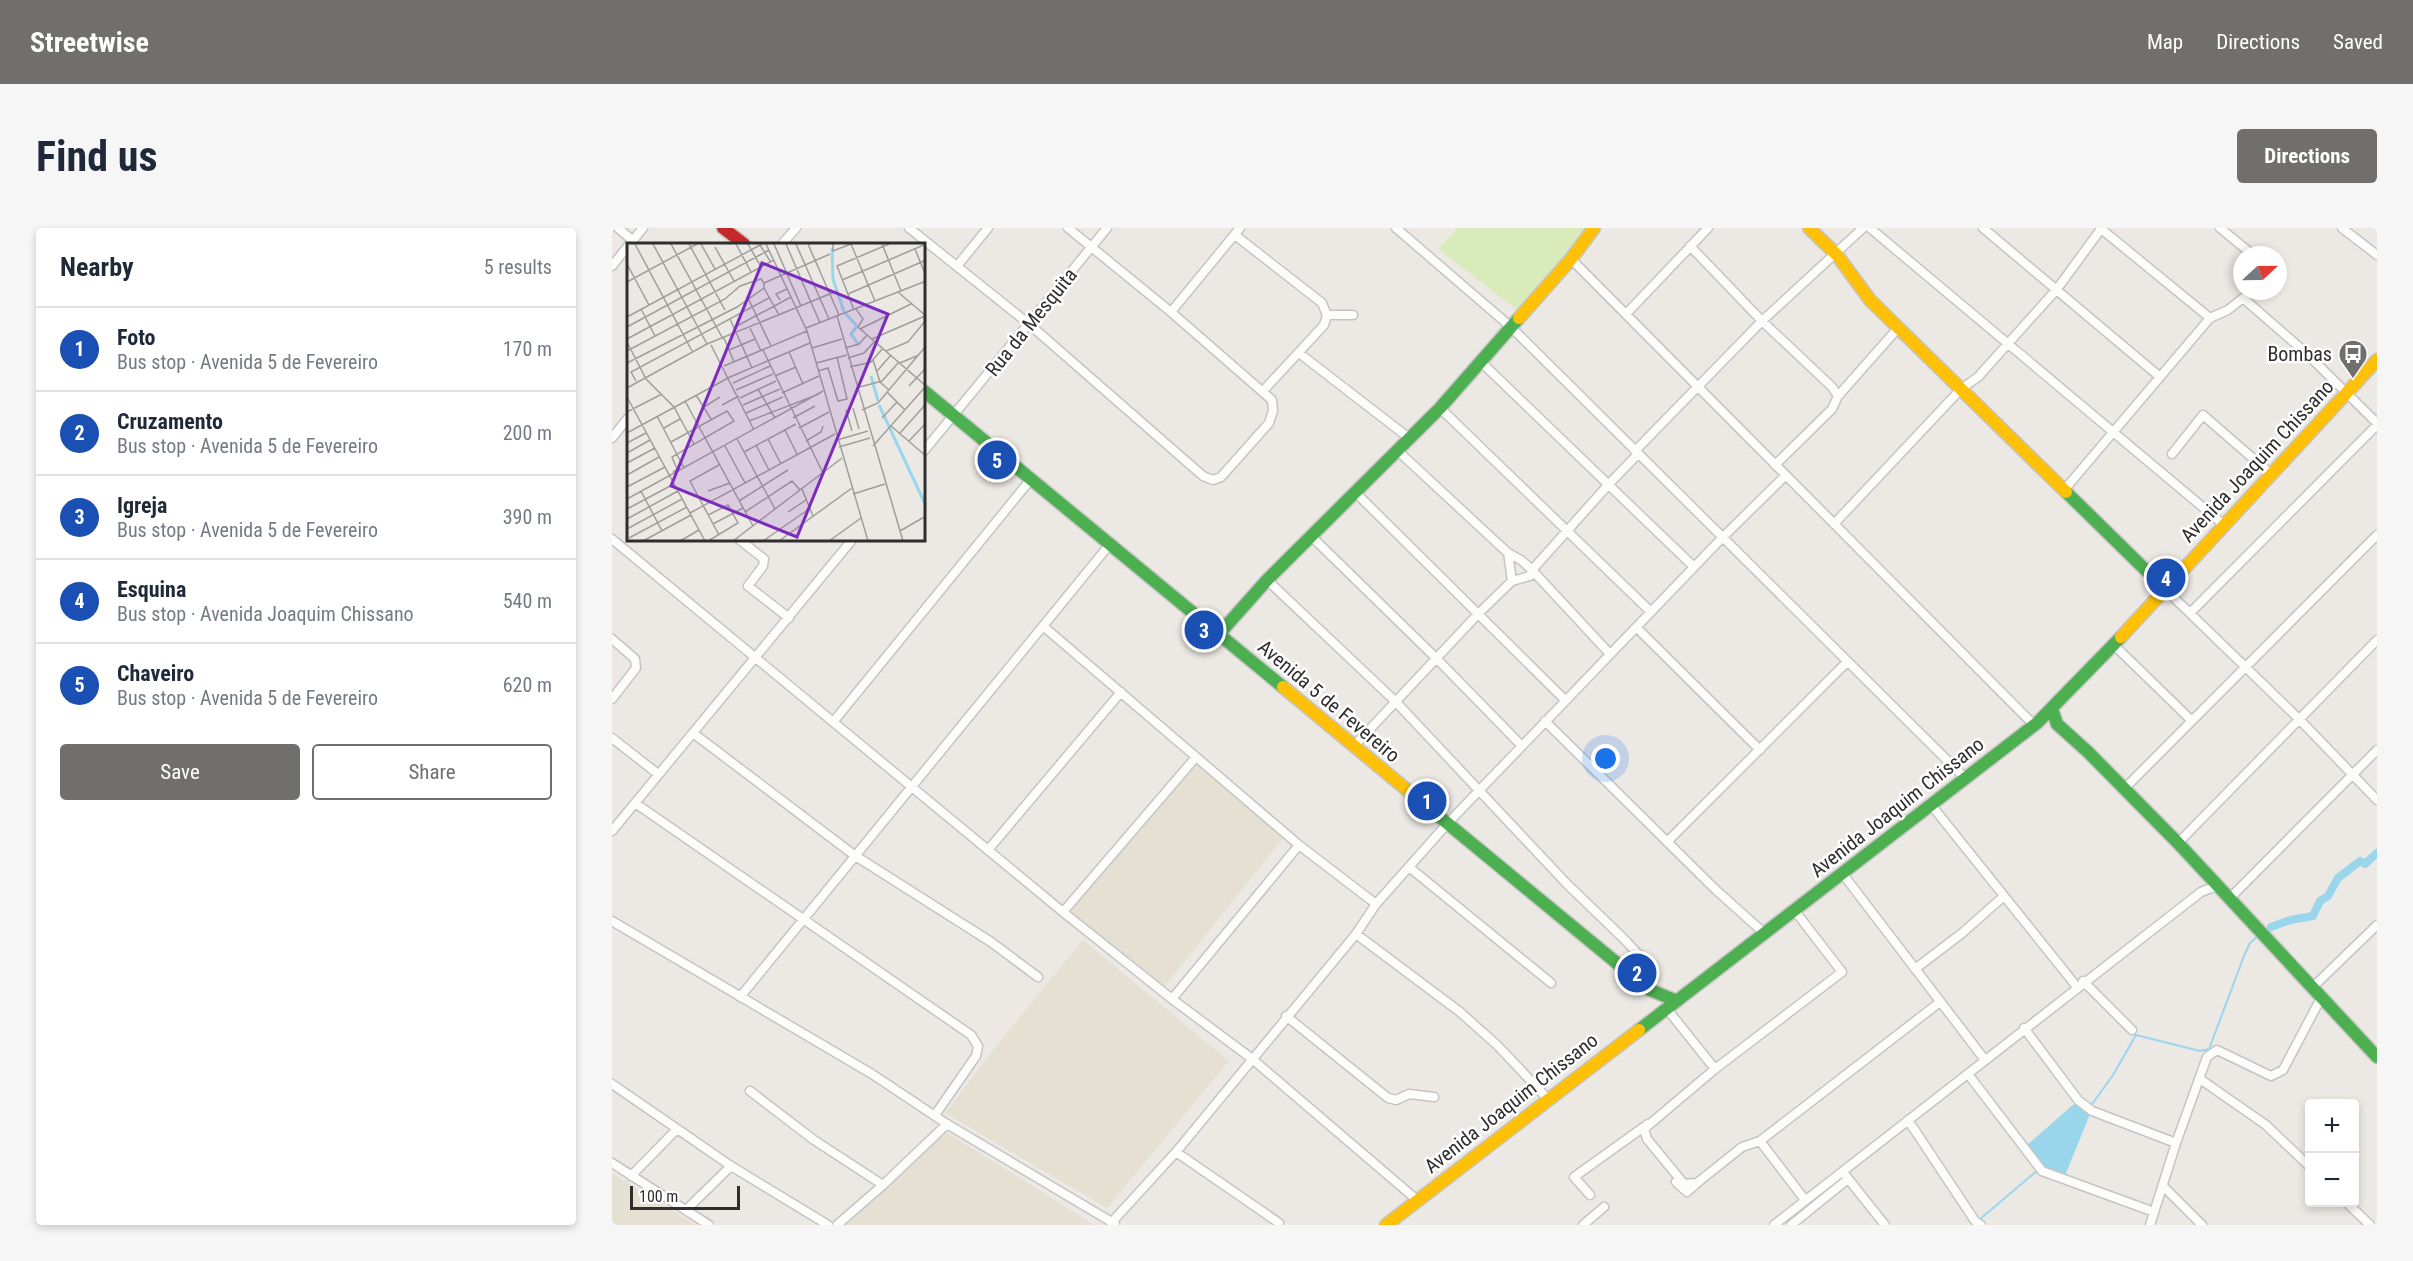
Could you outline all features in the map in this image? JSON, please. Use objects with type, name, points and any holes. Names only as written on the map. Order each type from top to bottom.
[{"type":"street","points":[[618,228],[629,243]]},
{"type":"street","points":[[631,243],[643,228]]},
{"type":"street","points":[[723,228],[743,243]]},
{"type":"street","points":[[783,243],[796,228]]},
{"type":"street","points":[[909,228],[1029,324],[1203,476],[1213,480],[1221,477],[1269,423],[1273,411],[1272,400],[1171,312],[1068,228]]},
{"type":"street","points":[[957,266],[988,228]]},
{"type":"street","name":"Rua da Mesquita","points":[[926,449],[1107,228]]},
{"type":"street","points":[[1396,228],[1511,327],[1846,663],[1966,779]]},
{"type":"street","points":[[1219,634],[1267,579],[1440,408],[1571,259],[1594,228]]},
{"type":"street","points":[[1626,314],[1708,228]]},
{"type":"street","points":[[1809,228],[1837,255],[1870,300],[2299,719],[2377,800]]},
{"type":"street","points":[[1354,746],[1512,581],[1530,576],[1532,570],[1637,453],[1762,321],[1837,255],[1863,228]]},
{"type":"street","points":[[1870,228],[2224,525]]},
{"type":"street","points":[[1983,228],[2160,377]]},
{"type":"street","points":[[1833,524],[1961,389],[1978,377],[2056,289],[2100,228],[2210,318]]},
{"type":"street","points":[[2220,228],[2242,246]]},
{"type":"street","points":[[2348,230],[2377,255]]},
{"type":"street","points":[[1171,312],[1238,232],[1322,303],[1327,315],[1324,325],[1263,391]]},
{"type":"street","points":[[1690,246],[1762,321],[1832,387],[1838,396]]},
{"type":"street","points":[[612,266],[627,248]]},
{"type":"street","points":[[1571,259],[1699,386],[1785,476],[2036,724],[2053,728],[2095,760]]},
{"type":"street","points":[[2065,489],[2210,318],[2228,310],[2239,300]]},
{"type":"street","points":[[2190,613],[2377,424],[2251,300]]},
{"type":"street","points":[[1327,315],[1353,315]]},
{"type":"street","points":[[1775,465],[1832,409],[1838,396],[1899,327]]},
{"type":"street","points":[[1299,353],[1408,438]]},
{"type":"street","name":"Avenida Joaquim Chissano","points":[[1386,1225],[2036,724],[2114,645],[2377,360]]},
{"type":"street","points":[[1480,361],[1694,567]]},
{"type":"street","name":"Avenida 5 de Fevereiro","points":[[926,393],[1643,984],[1677,1000]]},
{"type":"street","points":[[1440,408],[1568,529],[1651,612]]},
{"type":"street","points":[[2172,454],[2203,415],[2272,475]]},
{"type":"street","points":[[612,438],[627,419]]},
{"type":"street","points":[[1398,451],[1508,553],[1521,560],[1532,570],[1610,654]]},
{"type":"street","points":[[612,921],[872,1074],[947,1124],[1115,1224],[1356,934],[1376,904],[1447,824],[1721,538],[1785,476]]},
{"type":"street","points":[[834,721],[1031,479]]},
{"type":"street","points":[[1355,492],[1565,700]]},
{"type":"street","points":[[2124,789],[2377,535]]},
{"type":"street","points":[[1311,536],[1522,746]]},
{"type":"street","points":[[612,539],[1063,912],[1172,999],[1251,1058],[1417,1200]]},
{"type":"street","points":[[743,542],[764,559],[763,566],[748,586],[789,618]]},
{"type":"street","points":[[612,831],[850,542]]},
{"type":"street","points":[[740,997],[1110,544]]},
{"type":"street","points":[[1508,553],[1512,581]]},
{"type":"street","points":[[1267,579],[1395,701],[1567,884],[1638,954],[1646,971],[1643,984],[1662,1012],[1715,1069]]},
{"type":"street","points":[[1043,626],[1299,845],[1376,904]]},
{"type":"street","points":[[1637,628],[1760,750]]},
{"type":"street","points":[[612,639],[634,659],[636,668],[612,699]]},
{"type":"street","points":[[2178,843],[2377,640]]},
{"type":"street","points":[[2114,645],[2192,721]]},
{"type":"street","points":[[1667,842],[1846,663]]},
{"type":"street","points":[[988,850],[1121,692]]},
{"type":"street","points":[[2052,709],[2057,724],[2178,843],[2377,1057]]},
{"type":"street","points":[[1545,721],[1667,842],[1764,933]]},
{"type":"street","points":[[693,733],[854,855],[991,942],[1038,977]]},
{"type":"street","points":[[612,738],[658,774]]},
{"type":"street","points":[[2226,894],[2377,750]]},
{"type":"street","points":[[1063,912],[1196,757]]},
{"type":"street","points":[[635,803],[972,1035],[978,1046],[976,1056],[935,1115]]},
{"type":"street","points":[[1932,806],[2004,896],[2080,984],[2132,1030]]},
{"type":"street","points":[[1172,999],[1299,845]]},
{"type":"street","points":[[1409,867],[1551,983]]},
{"type":"street","points":[[1786,1223],[1805,1200],[1842,1170],[2201,892],[2205,887],[2203,870]]},
{"type":"street","points":[[1842,873],[1985,1060]]},
{"type":"street","points":[[2201,892],[2214,887],[2226,894]]},
{"type":"street","points":[[1915,969],[2004,896]]},
{"type":"street","points":[[1590,1195],[1574,1177],[1651,1122],[1715,1069],[1842,972],[1795,911]]},
{"type":"street","points":[[2312,988],[2377,925]]},
{"type":"street","points":[[1356,934],[1475,1026],[1498,1046],[1548,1098]]},
{"type":"street","points":[[2150,1225],[2207,1057],[2217,1050],[2271,1076],[2276,1075],[2283,1070],[2321,998]]},
{"type":"street","points":[[1637,1132],[1681,1188],[1687,1192],[1742,1147],[1760,1141],[1940,1002]]},
{"type":"street","points":[[1286,1016],[1388,1098],[1396,1100],[1409,1094],[1434,1097]]},
{"type":"street","points":[[2024,1028],[2078,1100],[2092,1111],[2176,1143]]},
{"type":"street","points":[[1968,1074],[2040,1168],[2154,1212]]},
{"type":"street","points":[[2199,1079],[2266,1125],[2305,1162]]},
{"type":"street","points":[[612,1084],[731,1166],[828,1225]]},
{"type":"street","points":[[750,1091],[814,1140],[883,1185]]},
{"type":"street","points":[[1908,1120],[1978,1223]]},
{"type":"street","points":[[1651,1122],[1644,1129],[1647,1138],[1684,1184],[1697,1183]]},
{"type":"street","points":[[837,1225],[947,1124]]},
{"type":"street","points":[[631,1176],[677,1129]]},
{"type":"street","points":[[1760,1141],[1805,1200]]},
{"type":"street","points":[[1176,1152],[1279,1223]]},
{"type":"street","points":[[612,1163],[709,1225]]},
{"type":"street","points":[[686,1210],[731,1166]]},
{"type":"street","points":[[1842,1170],[1885,1225]]},
{"type":"street","points":[[1774,1225],[1786,1223],[1848,1179]]},
{"type":"street","points":[[2163,1186],[2202,1225]]},
{"type":"street","points":[[1583,1225],[1604,1207]]},
{"type":"street","points":[[2350,1207],[2370,1225]]},
{"type":"shaded area","points":[[1199,762],[1284,837],[1165,986],[1070,912]]},
{"type":"shaded area","points":[[1083,940],[1229,1061],[1107,1208],[945,1113],[1004,1036]]},
{"type":"shaded area","points":[[945,1131],[1094,1225],[843,1225]]},
{"type":"shaded area","points":[[612,1173],[696,1225],[612,1225]]},
{"type":"green space","points":[[1458,228],[1589,228],[1520,312],[1438,249]]},
{"type":"water","points":[[2075,1103],[2090,1114],[2064,1178],[2044,1170],[2025,1147]]},
{"type":"waterway","points":[[2271,927],[2290,920],[2313,916],[2320,901],[2328,896],[2338,878],[2360,861],[2365,864],[2377,853]]},
{"type":"waterway","points":[[2265,931],[2271,927]]},
{"type":"waterway","points":[[2090,1107],[2113,1075],[2136,1035],[2200,1051],[2209,1049],[2244,956],[2250,943],[2258,936]]},
{"type":"waterway","points":[[1979,1220],[2039,1169]]},
{"type":"traffic: fast","points":[[1219,634],[1267,580],[1440,408],[1519,318]]},
{"type":"traffic: fast","points":[[926,393],[1283,687]]},
{"type":"traffic: fast","points":[[2066,492],[2165,589]]},
{"type":"traffic: fast","points":[[1639,1030],[2037,723],[2121,637]]},
{"type":"traffic: fast","points":[[2052,709],[2057,724],[2178,843],[2377,1057]]},
{"type":"traffic: fast","points":[[1424,804],[1641,983],[1650,990],[1677,1001]]},
{"type":"traffic: slow","points":[[1519,318],[1571,259],[1594,228]]},
{"type":"traffic: slow","points":[[1809,228],[1837,255],[1870,300],[2066,492]]},
{"type":"traffic: slow","points":[[2121,637],[2377,360]]},
{"type":"traffic: slow","points":[[1283,687],[1424,804]]},
{"type":"traffic: slow","points":[[1386,1225],[1639,1030]]},
{"type":"traffic: jam","points":[[723,228],[743,243]]},
{"type":"place","name":"Bombas","points":[[2353,380]]},
{"type":"place","name":"Chaveiro","points":[[997,460]]},
{"type":"place","name":"Esquina","points":[[2166,578]]},
{"type":"place","name":"Igreja","points":[[1204,630]]},
{"type":"place","name":"Foto","points":[[1427,801]]},
{"type":"place","name":"Cruzamento","points":[[1637,973]]}]
